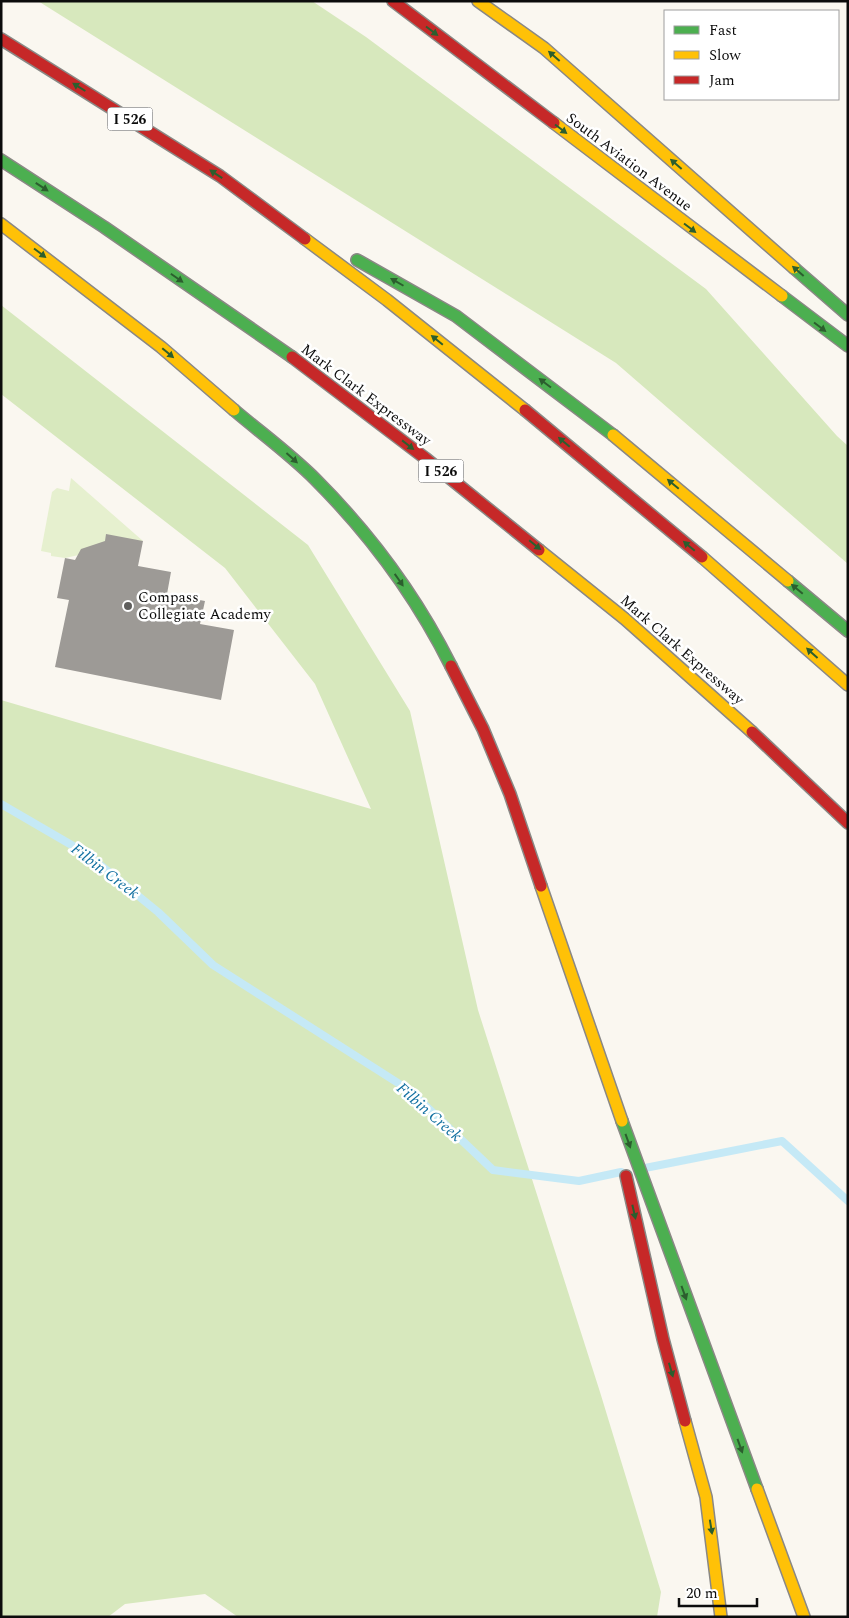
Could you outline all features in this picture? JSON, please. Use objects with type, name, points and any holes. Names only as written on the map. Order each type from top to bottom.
[{"type":"main road","name":"South Aviation Avenue","points":[[393,1],[848,346]]},
{"type":"main road","name":"South Aviation Avenue","points":[[478,1],[544,48],[848,315]]},
{"type":"main road","name":"I 526","points":[[1,39],[220,176],[387,300],[514,401],[748,595],[848,685]]},
{"type":"main road","name":"Mark Clark Expressway","points":[[1,160],[104,227],[326,381],[464,488],[625,619],[736,718],[848,823]]},
{"type":"main road","points":[[256,202],[464,322],[617,438],[848,631]]},
{"type":"main road","points":[[1,224],[161,347],[272,440],[315,479],[398,578],[434,632],[487,739],[510,794],[600,1062],[804,1617]]},
{"type":"main road","points":[[600,1062],[619,1148]]},
{"type":"main road","points":[[624,1167],[663,1339],[706,1497],[721,1617]]},
{"type":"green space","points":[[38,1],[312,1],[366,37],[706,289],[848,446],[848,564],[616,363]]},
{"type":"green space","points":[[1,305],[308,545],[410,711],[478,1010],[600,1392],[661,1592],[657,1617],[238,1617],[205,1594],[125,1604],[108,1617],[1,1617],[1,700],[371,809],[315,684],[225,568],[1,394]]},
{"type":"green space","points":[[71,478],[143,541],[65,558],[51,556],[51,553],[41,551],[52,492],[57,488],[69,491]]},
{"type":"building","name":"Compass Collegiate Academy","points":[[106,534],[143,541],[138,566],[171,572],[167,594],[205,601],[200,624],[234,630],[221,700],[55,667],[69,600],[57,598],[65,558],[75,560],[81,549],[105,541]]},
{"type":"waterway","name":"Filbin Creek","points":[[1,804],[87,854],[158,912],[213,965],[409,1090],[493,1170],[579,1181],[621,1172]]},
{"type":"waterway","name":"Filbin Creek","points":[[645,1168],[782,1141],[848,1201]]},
{"type":"traffic: fast","points":[[1,160],[104,227],[292,357]]},
{"type":"traffic: fast","points":[[357,260],[456,316],[613,435]]},
{"type":"traffic: fast","points":[[794,268],[848,315]]},
{"type":"traffic: fast","points":[[782,296],[848,346]]},
{"type":"traffic: fast","points":[[234,410],[286,452],[354,521],[391,567],[423,616],[451,666]]},
{"type":"traffic: fast","points":[[788,581],[848,631]]},
{"type":"traffic: fast","points":[[622,1121],[757,1489]]},
{"type":"traffic: slow","points":[[478,1],[544,48],[794,268]]},
{"type":"traffic: slow","points":[[554,123],[782,296]]},
{"type":"traffic: slow","points":[[1,224],[161,347],[234,410]]},
{"type":"traffic: slow","points":[[305,239],[387,300],[525,410]]},
{"type":"traffic: slow","points":[[613,435],[788,581]]},
{"type":"traffic: slow","points":[[539,550],[625,619],[752,732]]},
{"type":"traffic: slow","points":[[702,557],[848,685]]},
{"type":"traffic: slow","points":[[541,886],[622,1121]]},
{"type":"traffic: slow","points":[[685,1421],[706,1497],[721,1617]]},
{"type":"traffic: slow","points":[[757,1489],[804,1617]]},
{"type":"traffic: jam","points":[[393,1],[554,123]]},
{"type":"traffic: jam","points":[[1,39],[220,176],[305,239]]},
{"type":"traffic: jam","points":[[292,357],[425,458],[539,550]]},
{"type":"traffic: jam","points":[[525,410],[702,557]]},
{"type":"traffic: jam","points":[[451,666],[483,729],[510,794],[541,886]]},
{"type":"traffic: jam","points":[[752,732],[848,823]]},
{"type":"traffic: jam","points":[[626,1176],[663,1339],[685,1421]]},
{"type":"place","name":"Compass Collegiate Academy","points":[[128,606]]}]
